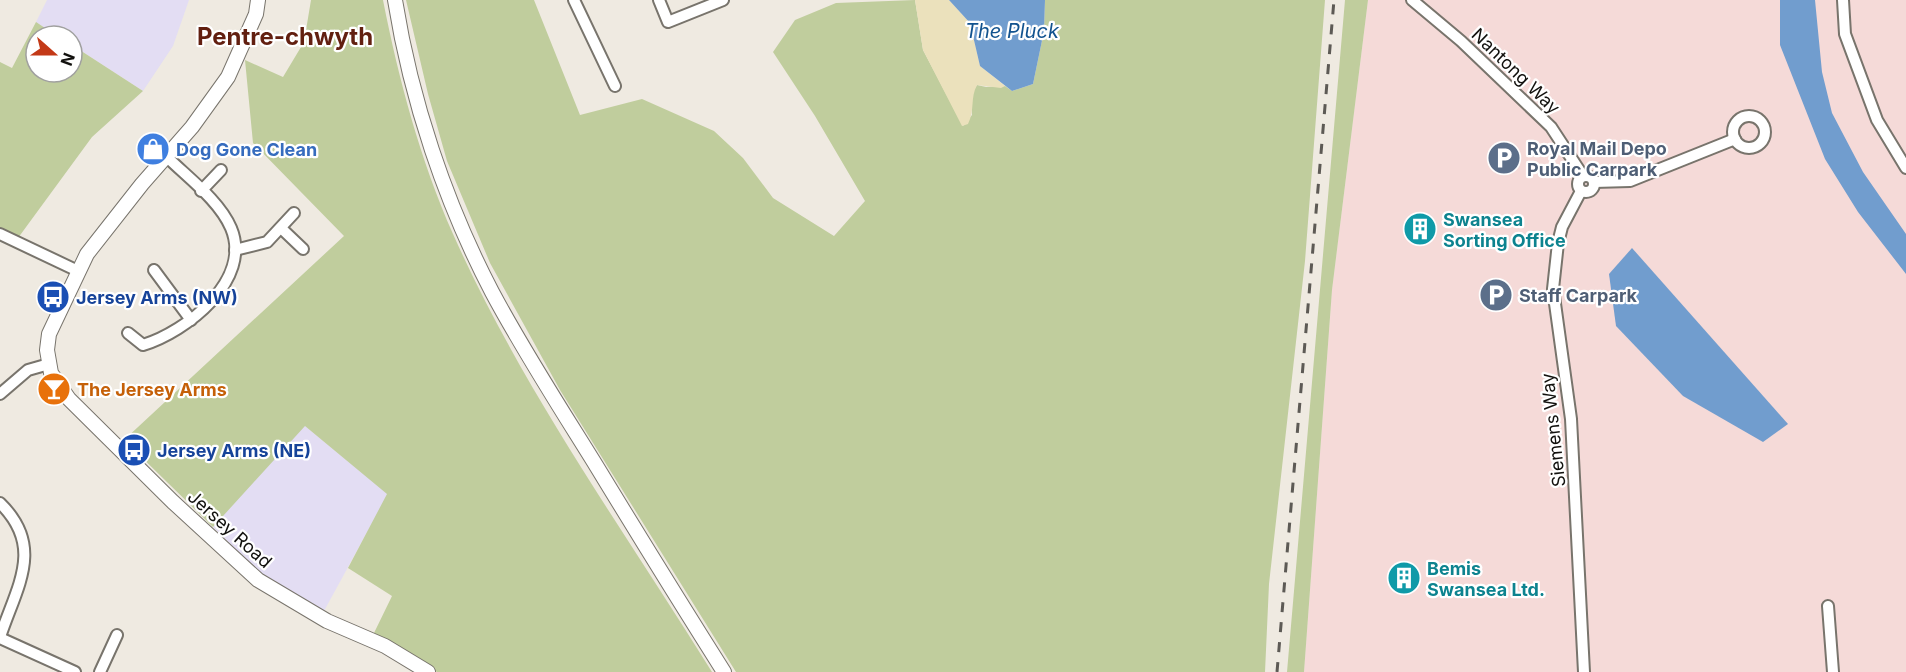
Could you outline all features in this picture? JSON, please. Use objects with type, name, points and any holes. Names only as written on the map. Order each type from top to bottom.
[{"type":"main road","points":[[49,364],[49,334],[78,271],[99,238],[192,127],[228,77],[256,14],[258,0]]},
{"type":"main road","points":[[395,0],[413,86],[435,156],[458,219],[492,291],[539,373],[724,672]]},
{"type":"main road","name":"Jersey Road","points":[[49,364],[54,380],[69,399],[173,502],[258,580],[327,621],[385,646],[428,672]]},
{"type":"street","points":[[574,0],[615,87]]},
{"type":"street","points":[[659,0],[668,22],[723,0]]},
{"type":"street","name":"Nantong Way","points":[[1412,0],[1461,41],[1551,127],[1583,176],[1589,176],[1594,182]]},
{"type":"street","points":[[1843,0],[1845,34],[1877,120],[1906,168]]},
{"type":"street","points":[[1583,176],[1578,182],[1581,191],[1591,191],[1594,182],[1630,181],[1735,139]]},
{"type":"street","points":[[128,333],[143,345],[165,338],[191,320],[215,298],[228,279],[235,250],[231,229],[212,201],[166,156]]},
{"type":"street","points":[[201,191],[221,170]]},
{"type":"street","name":"Siemens Way","points":[[1581,191],[1562,226],[1553,289],[1571,419],[1584,672]]},
{"type":"street","points":[[235,250],[267,242],[282,229],[294,213]]},
{"type":"street","points":[[282,229],[303,249]]},
{"type":"street","points":[[0,234],[78,271]]},
{"type":"street","points":[[154,270],[191,320]]},
{"type":"street","points":[[0,394],[28,370],[49,364]]},
{"type":"street","points":[[0,503],[16,519],[26,545],[23,565],[0,637],[75,672]]},
{"type":"street","points":[[1827,606],[1833,672]]},
{"type":"street","points":[[100,672],[117,635]]},
{"type":"shaded area","points":[[47,0],[189,0],[173,46],[143,91],[84,53],[84,24],[39,24],[36,22]]},
{"type":"shaded area","points":[[1368,0],[1906,0],[1906,672],[1304,672],[1332,290]]},
{"type":"shaded area","points":[[304,425],[388,494],[324,611],[259,572],[213,527]]},
{"type":"green space","points":[[311,0],[383,0],[403,90],[430,177],[453,234],[480,291],[510,348],[575,458],[712,672],[437,672],[374,633],[392,596],[348,568],[387,494],[305,426],[213,527],[124,440],[344,236],[253,143],[245,60],[283,77],[304,42]]},
{"type":"green space","points":[[406,0],[534,0],[580,115],[642,99],[714,131],[743,158],[773,198],[834,236],[865,201],[815,116],[773,52],[795,20],[836,3],[915,0],[923,50],[963,126],[972,115],[971,95],[977,85],[1005,86],[1012,91],[1033,84],[1044,31],[1045,0],[1325,0],[1305,261],[1269,584],[1265,672],[736,672],[560,390],[490,263],[447,161],[428,94]]},
{"type":"green space","points":[[1345,0],[1368,0],[1332,290],[1304,672],[1287,672]]},
{"type":"green space","points":[[24,45],[24,84],[84,84],[84,53],[143,91],[92,137],[18,238],[0,230],[0,62],[12,68]]},
{"type":"sand","points":[[915,0],[949,0],[970,23],[980,66],[1005,86],[1001,88],[977,85],[968,124],[962,126],[923,50]]},
{"type":"water","name":"The Pluck","points":[[949,0],[1045,0],[1044,31],[1033,84],[1012,91],[980,66],[970,23]]},
{"type":"water","points":[[1780,0],[1815,0],[1822,72],[1832,113],[1863,172],[1906,234],[1906,274],[1858,212],[1825,159],[1780,45]]},
{"type":"water","points":[[1632,248],[1788,424],[1763,442],[1683,396],[1616,326],[1609,274]]},
{"type":"railway","points":[[1277,672],[1334,0]]},
{"type":"place","name":"Dog Gone Clean","points":[[153,149]]},
{"type":"place","name":"Royal Mail Depo Public Carpark","points":[[1504,158]]},
{"type":"place","name":"Swansea Sorting Office","points":[[1420,229]]},
{"type":"place","name":"Staff Carpark","points":[[1496,295]]},
{"type":"place","name":"Jersey Arms (NW)","points":[[53,297]]},
{"type":"place","name":"The Jersey Arms","points":[[54,389]]},
{"type":"place","name":"Jersey Arms (NE)","points":[[134,450]]},
{"type":"place","name":"Bemis Swansea Ltd.","points":[[1404,578]]},
{"type":"district","name":"Pentre-chwyth","points":[[285,36]]}]
